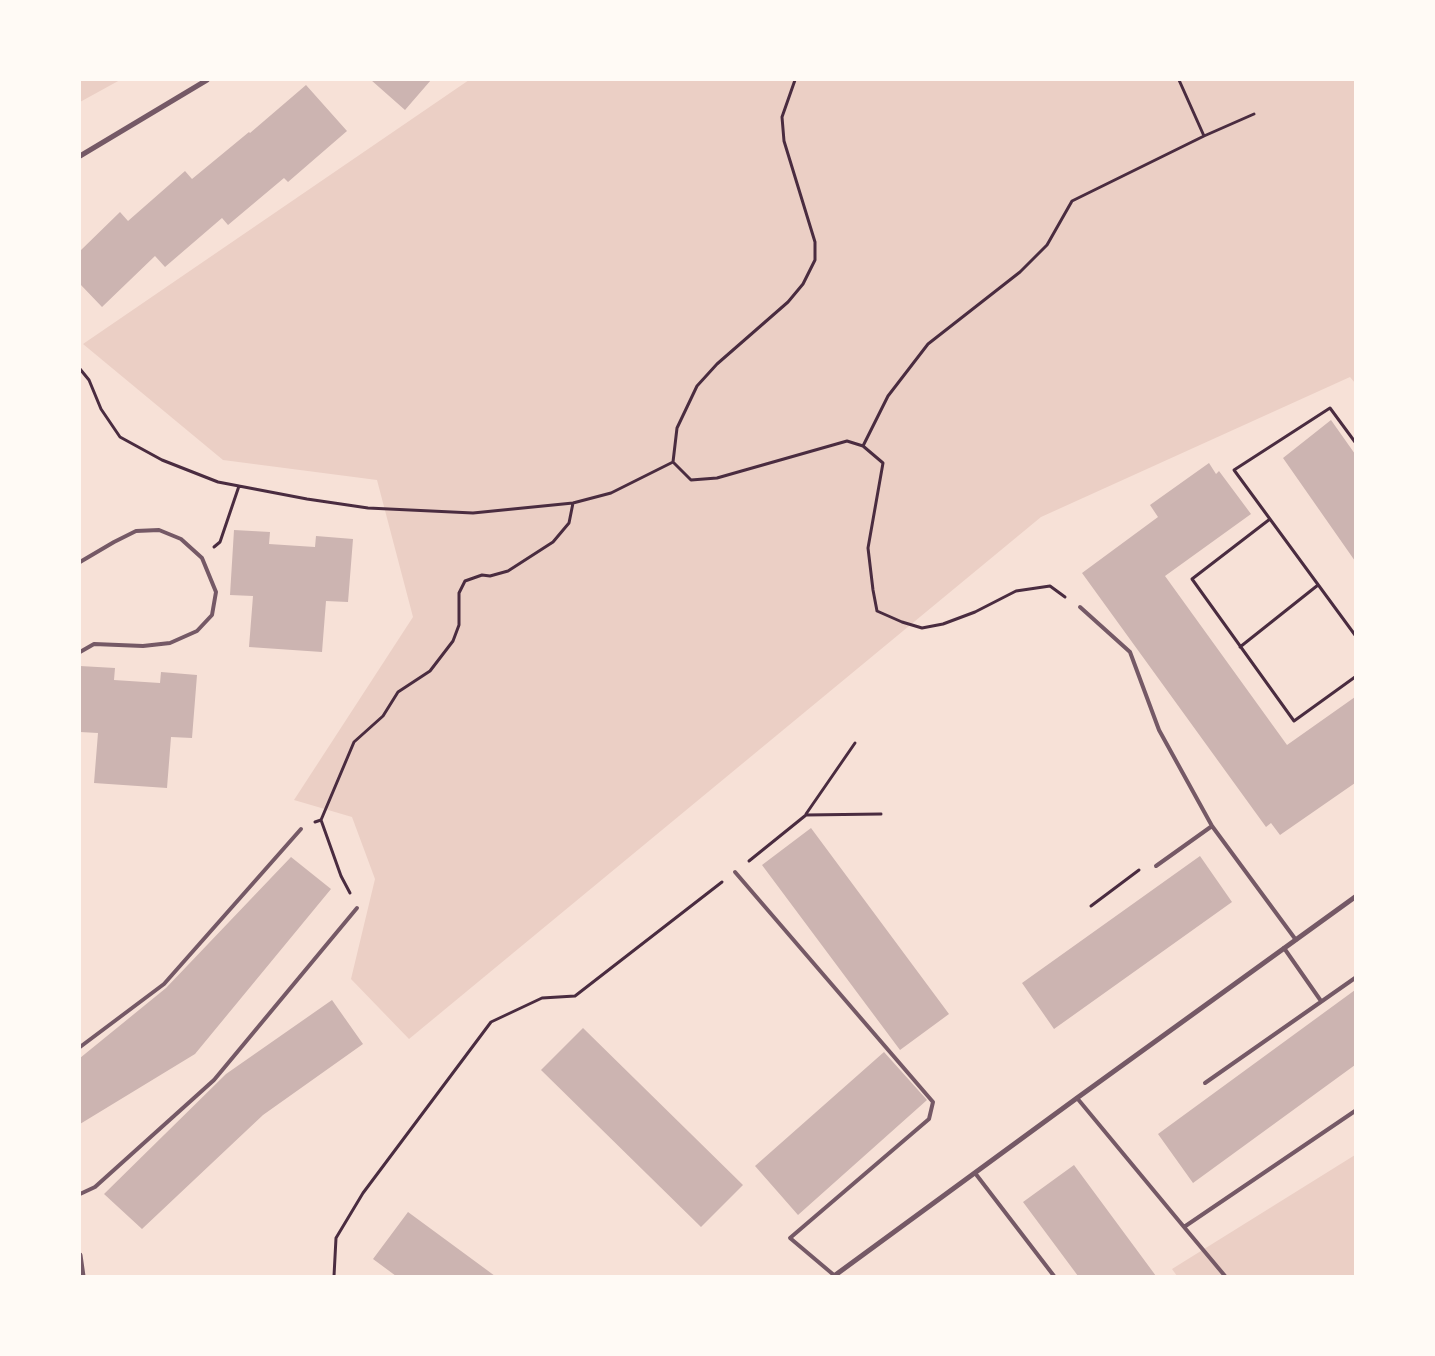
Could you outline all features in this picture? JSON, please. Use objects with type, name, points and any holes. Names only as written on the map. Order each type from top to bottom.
[{"type":"street","points":[[80,156],[207,80]]},
{"type":"street","points":[[835,1276],[1355,897]]},
{"type":"street","points":[[80,1255],[83,1276]]},
{"type":"lane","points":[[80,562],[136,531],[159,530],[181,539],[202,558],[216,592],[212,615],[197,631],[170,643],[143,646],[94,644],[80,652]]},
{"type":"lane","points":[[1080,607],[1130,652],[1159,730],[1212,826],[1296,940]]},
{"type":"lane","points":[[1156,866],[1212,826]]},
{"type":"lane","points":[[80,1047],[164,984],[301,829]]},
{"type":"lane","points":[[735,872],[933,1102],[929,1119],[790,1238],[835,1276]]},
{"type":"lane","points":[[80,1194],[95,1187],[214,1080],[357,908]]},
{"type":"lane","points":[[1284,948],[1321,1001]]},
{"type":"lane","points":[[1205,1083],[1355,978]]},
{"type":"lane","points":[[1077,1098],[1225,1276]]},
{"type":"lane","points":[[1184,1226],[1355,1111]]},
{"type":"lane","points":[[975,1173],[1054,1276]]},
{"type":"path","points":[[673,462],[677,428],[697,386],[717,364],[788,302],[803,284],[815,260],[815,242],[784,141],[782,117],[795,80]]},
{"type":"path","points":[[1179,80],[1204,136]]},
{"type":"path","points":[[863,446],[888,396],[928,344],[1020,272],[1046,245],[1072,201],[1204,136],[1254,114]]},
{"type":"path","points":[[80,369],[89,380],[101,409],[120,437],[162,460],[218,482],[368,508],[473,514],[573,503],[611,492],[673,462]]},
{"type":"path","points":[[1355,442],[1330,408],[1234,470],[1355,634]]},
{"type":"path","points":[[673,462],[691,480],[716,478],[847,441],[863,446],[883,463],[868,548],[877,611],[922,628],[943,624],[975,612],[1016,591],[1050,586],[1080,607]]},
{"type":"path","points":[[202,558],[220,542],[239,486]]},
{"type":"path","points":[[341,876],[321,820],[354,742],[383,716],[398,692],[430,671],[454,641],[459,625],[459,593],[465,582],[482,575],[490,576],[508,571],[553,542],[569,523],[573,503]]},
{"type":"path","points":[[1270,518],[1192,579],[1294,721],[1355,677]]},
{"type":"path","points":[[1240,647],[1318,585]]},
{"type":"path","points":[[334,1276],[336,1238],[362,1193],[492,1022],[542,998],[575,996],[806,815],[855,742]]},
{"type":"path","points":[[806,815],[881,814]]},
{"type":"path","points":[[301,829],[321,820]]},
{"type":"path","points":[[1092,906],[1144,867],[1156,866]]},
{"type":"shaded area","points":[[80,80],[120,80],[80,102]]},
{"type":"shaded area","points":[[469,80],[1355,80],[1355,383],[1350,377],[1041,517],[409,1039],[351,979],[375,879],[352,817],[294,800],[413,617],[377,480],[223,460],[83,344]]},
{"type":"shaded area","points":[[1355,1155],[1355,1276],[1177,1276],[1172,1269]]},
{"type":"building","points":[[371,80],[431,80],[405,110]]},
{"type":"building","points":[[306,85],[347,131],[288,182],[284,178],[228,225],[222,218],[165,267],[155,256],[102,307],[80,284],[80,251],[120,212],[128,221],[185,171],[192,179]]},
{"type":"building","points":[[1331,420],[1355,454],[1355,561],[1283,458]]},
{"type":"building","points":[[1209,463],[1216,474],[1219,471],[1251,514],[1165,576],[1287,745],[1355,697],[1355,783],[1280,835],[1271,823],[1266,827],[1082,573],[1158,517],[1150,505]]},
{"type":"building","points":[[234,530],[270,532],[269,544],[315,547],[316,536],[353,539],[348,602],[326,601],[322,652],[249,647],[253,596],[230,595]]},
{"type":"building","points":[[80,666],[115,668],[114,680],[160,683],[161,672],[197,675],[192,738],[171,737],[167,788],[94,783],[98,733],[80,732]]},
{"type":"building","points":[[811,828],[949,1014],[900,1050],[762,865]]},
{"type":"building","points":[[1200,856],[1232,902],[1054,1029],[1022,983]]},
{"type":"building","points":[[291,857],[331,889],[195,1054],[80,1124],[80,1058],[166,988]]},
{"type":"building","points":[[1355,990],[1355,1065],[1193,1183],[1158,1134]]},
{"type":"building","points":[[332,1000],[363,1044],[263,1115],[142,1229],[104,1194],[226,1074]]},
{"type":"building","points":[[583,1028],[743,1185],[701,1227],[541,1070]]},
{"type":"building","points":[[884,1052],[927,1100],[798,1215],[755,1166]]},
{"type":"building","points":[[1074,1165],[1156,1276],[1078,1276],[1023,1202]]},
{"type":"building","points":[[408,1212],[495,1276],[396,1276],[373,1259]]}]
